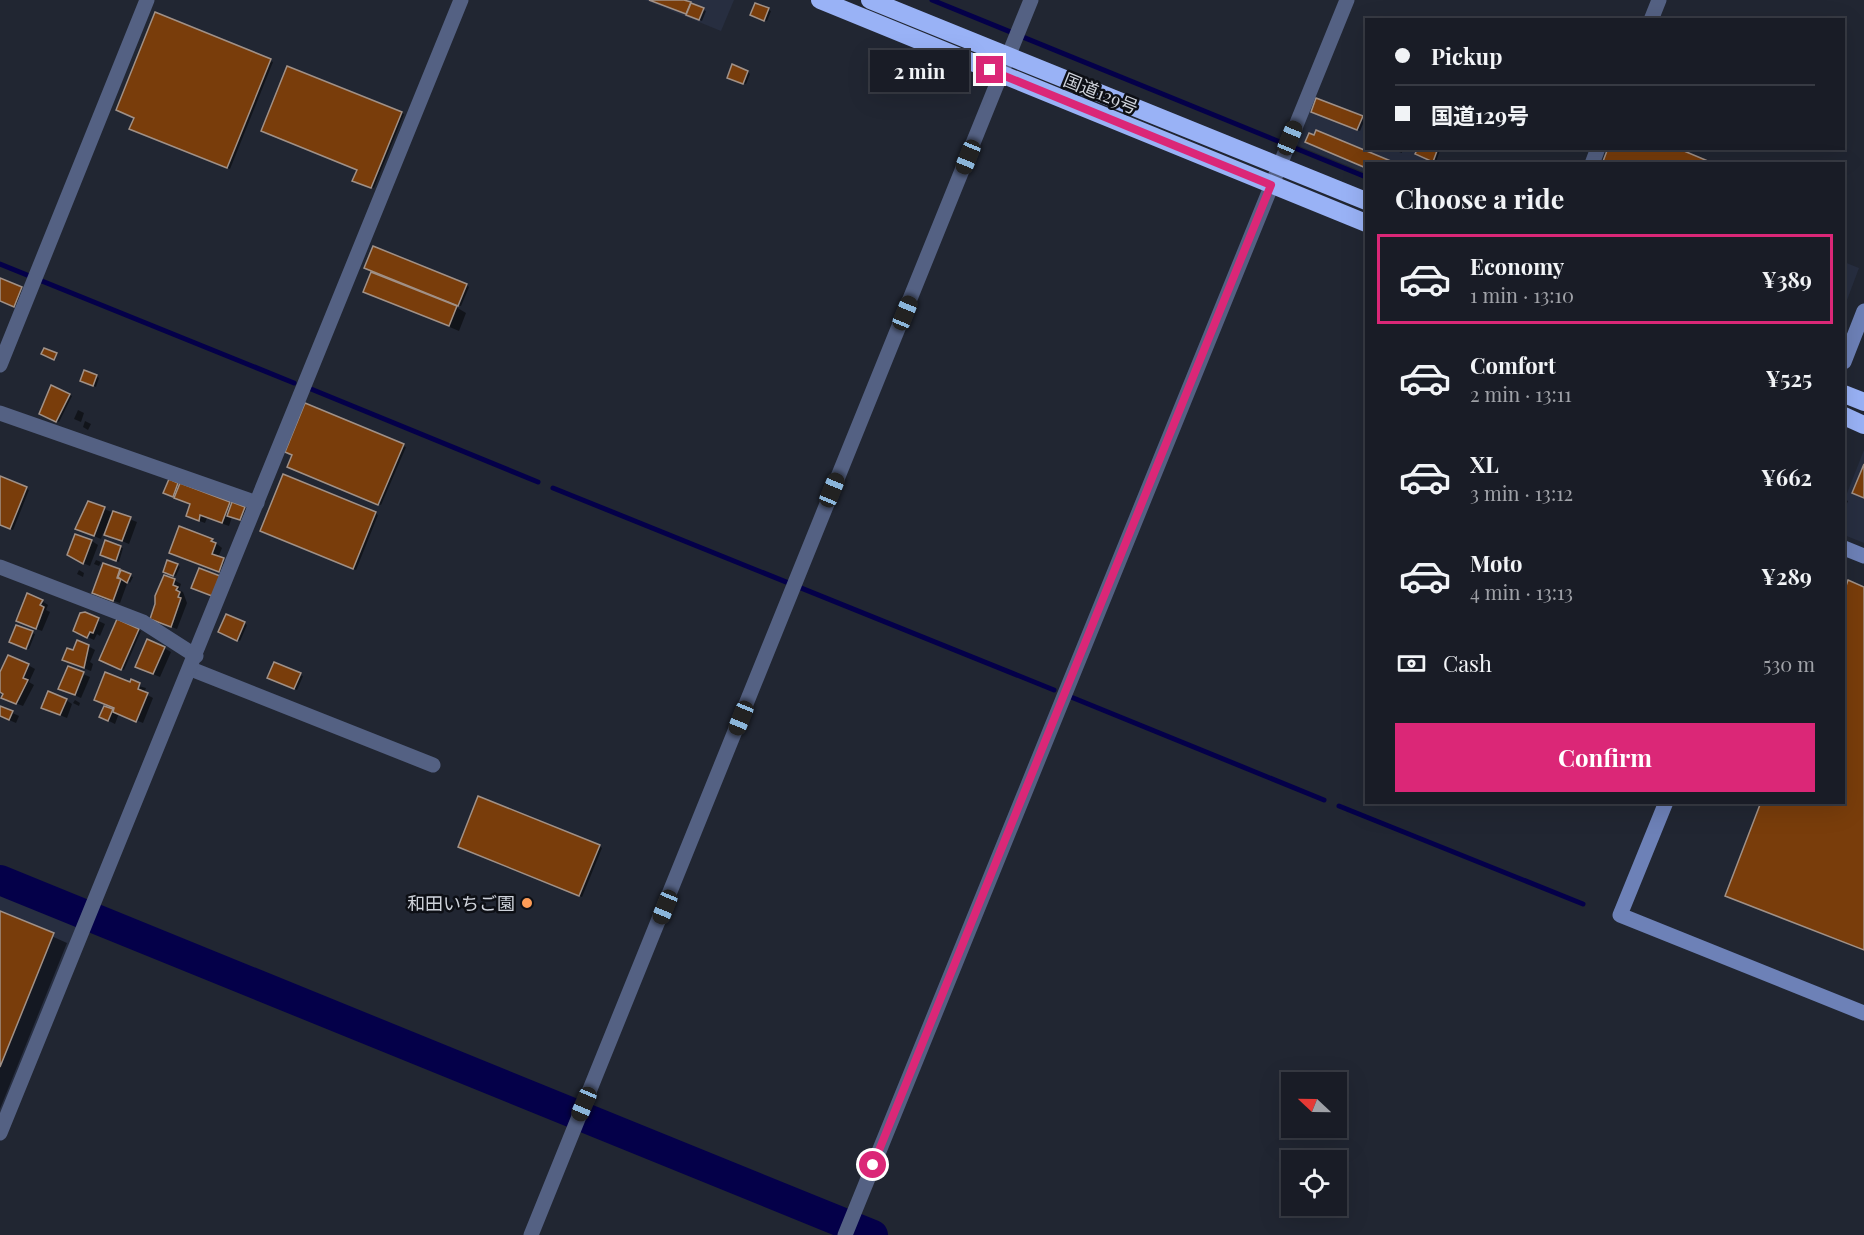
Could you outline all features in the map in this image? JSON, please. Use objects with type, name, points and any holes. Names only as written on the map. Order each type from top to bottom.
[{"type":"highway","name":"国道129号","points":[[820,0],[1365,223]]},
{"type":"highway","name":"国道129号","points":[[870,0],[1009,56],[1285,151],[1365,200]]},
{"type":"highway","points":[[1845,394],[1864,402]]},
{"type":"highway","points":[[1845,417],[1864,425]]},
{"type":"street","points":[[0,365],[147,0]]},
{"type":"street","points":[[0,1133],[461,0]]},
{"type":"street","points":[[531,1235],[1031,0]]},
{"type":"street","points":[[845,1235],[1347,0]]},
{"type":"street","points":[[1652,18],[1659,0]]},
{"type":"street","points":[[1845,359],[1864,311]]},
{"type":"street","points":[[0,413],[257,503]]},
{"type":"street","points":[[1845,548],[1864,556]]},
{"type":"street","points":[[0,567],[143,622],[193,662],[433,765]]},
{"type":"street","points":[[1665,804],[1620,915],[1864,1013]]},
{"type":"shaded area","points":[[645,0],[734,0],[721,31]]},
{"type":"shaded area","points":[[1311,95],[1365,117],[1365,150],[1440,150],[1434,162],[1365,162],[1365,173],[1292,143]]},
{"type":"shaded area","points":[[1845,262],[1859,268],[1845,305]]},
{"type":"shaded area","points":[[1864,450],[1864,543],[1845,535],[1845,498]]},
{"type":"shaded area","points":[[0,866],[89,901],[0,1117]]},
{"type":"building","points":[[649,0],[684,0],[691,2],[686,14]]},
{"type":"building","points":[[691,3],[704,8],[699,20],[686,15]]},
{"type":"building","points":[[755,3],[769,8],[764,21],[750,15]]},
{"type":"building","points":[[155,12],[271,59],[227,168],[129,129],[134,118],[116,110]]},
{"type":"building","points":[[732,64],[748,71],[743,84],[727,78]]},
{"type":"building","points":[[287,66],[402,112],[371,188],[352,181],[357,170],[261,131]]},
{"type":"building","points":[[1316,98],[1363,116],[1357,130],[1311,112]]},
{"type":"building","points":[[1316,130],[1393,162],[1365,162],[1365,168],[1305,142],[1309,133],[1314,135]]},
{"type":"building","points":[[1417,150],[1437,150],[1433,162],[1415,154]]},
{"type":"building","points":[[1607,150],[1682,150],[1710,162],[1603,162]]},
{"type":"building","points":[[373,246],[467,284],[458,306],[364,268]]},
{"type":"building","points":[[371,272],[457,306],[449,326],[363,292]]},
{"type":"building","points":[[0,278],[22,287],[14,307],[0,301]]},
{"type":"building","points":[[44,348],[57,353],[54,360],[41,354]]},
{"type":"building","points":[[84,370],[97,375],[93,386],[80,381]]},
{"type":"building","points":[[51,385],[70,394],[56,422],[39,414]]},
{"type":"building","points":[[305,403],[404,444],[378,505],[287,467],[292,455],[285,452]]},
{"type":"building","points":[[1864,464],[1864,498],[1852,493]]},
{"type":"building","points":[[283,474],[376,512],[353,569],[260,531]]},
{"type":"building","points":[[0,476],[27,487],[10,529],[0,525]]},
{"type":"building","points":[[169,479],[178,483],[173,497],[163,493]]},
{"type":"building","points":[[180,483],[230,502],[222,523],[200,515],[199,521],[186,516],[190,504],[174,498]]},
{"type":"building","points":[[88,501],[105,507],[94,536],[75,529]]},
{"type":"building","points":[[232,502],[245,507],[240,520],[227,516]]},
{"type":"building","points":[[113,511],[131,517],[122,541],[104,535]]},
{"type":"building","points":[[179,526],[213,539],[211,541],[216,543],[212,554],[224,558],[219,572],[169,553]]},
{"type":"building","points":[[75,534],[92,540],[83,564],[67,555]]},
{"type":"building","points":[[105,540],[121,546],[116,561],[100,555]]},
{"type":"building","points":[[167,560],[178,564],[173,576],[163,572]]},
{"type":"building","points":[[103,563],[120,569],[117,578],[121,579],[113,601],[92,593]]},
{"type":"building","points":[[199,568],[220,576],[212,596],[191,588]]},
{"type":"building","points":[[121,570],[131,574],[127,583],[118,577]]},
{"type":"building","points":[[164,575],[175,579],[173,585],[178,587],[176,590],[180,592],[178,597],[181,598],[171,627],[150,619],[155,596]]},
{"type":"building","points":[[1848,580],[1864,587],[1864,950],[1725,896],[1760,804],[1845,804],[1845,589]]},
{"type":"building","points":[[27,593],[43,600],[40,605],[44,607],[36,629],[16,621]]},
{"type":"building","points":[[85,612],[99,618],[93,633],[90,632],[87,638],[73,631],[80,613]]},
{"type":"building","points":[[226,614],[245,622],[237,641],[218,632]]},
{"type":"building","points":[[117,619],[139,629],[121,670],[99,660]]},
{"type":"building","points":[[16,625],[33,631],[26,649],[9,642]]},
{"type":"building","points":[[147,639],[165,647],[153,674],[135,667]]},
{"type":"building","points":[[77,640],[89,645],[84,668],[62,660],[67,648],[73,650]]},
{"type":"building","points":[[8,655],[29,664],[23,678],[28,680],[16,704],[1,698],[3,694],[0,692],[0,672]]},
{"type":"building","points":[[274,662],[301,673],[294,689],[267,678]]},
{"type":"building","points":[[68,666],[84,672],[75,695],[58,689]]},
{"type":"building","points":[[105,672],[130,682],[131,679],[140,683],[138,689],[148,693],[136,722],[113,712],[114,708],[94,700]]},
{"type":"building","points":[[48,691],[67,699],[60,715],[41,708]]},
{"type":"building","points":[[0,706],[13,711],[9,720],[0,716]]},
{"type":"building","points":[[104,706],[113,709],[108,721],[99,717]]},
{"type":"building","points":[[478,796],[600,845],[579,896],[458,847]]},
{"type":"building","points":[[0,911],[54,933],[0,1067]]},
{"type":"waterway","points":[[932,0],[1365,177]]},
{"type":"waterway","points":[[0,264],[294,383]]},
{"type":"waterway","points":[[311,389],[538,482]]},
{"type":"waterway","points":[[553,488],[1054,690]]},
{"type":"waterway","points":[[1071,697],[1324,800]]},
{"type":"waterway","points":[[1339,806],[1583,904]]},
{"type":"waterway","points":[[0,880],[873,1235]]},
{"type":"place","name":"和田いちご園","points":[[527,903]]},
{"type":"route","points":[[873,1165],[1271,185],[990,70]]}]
